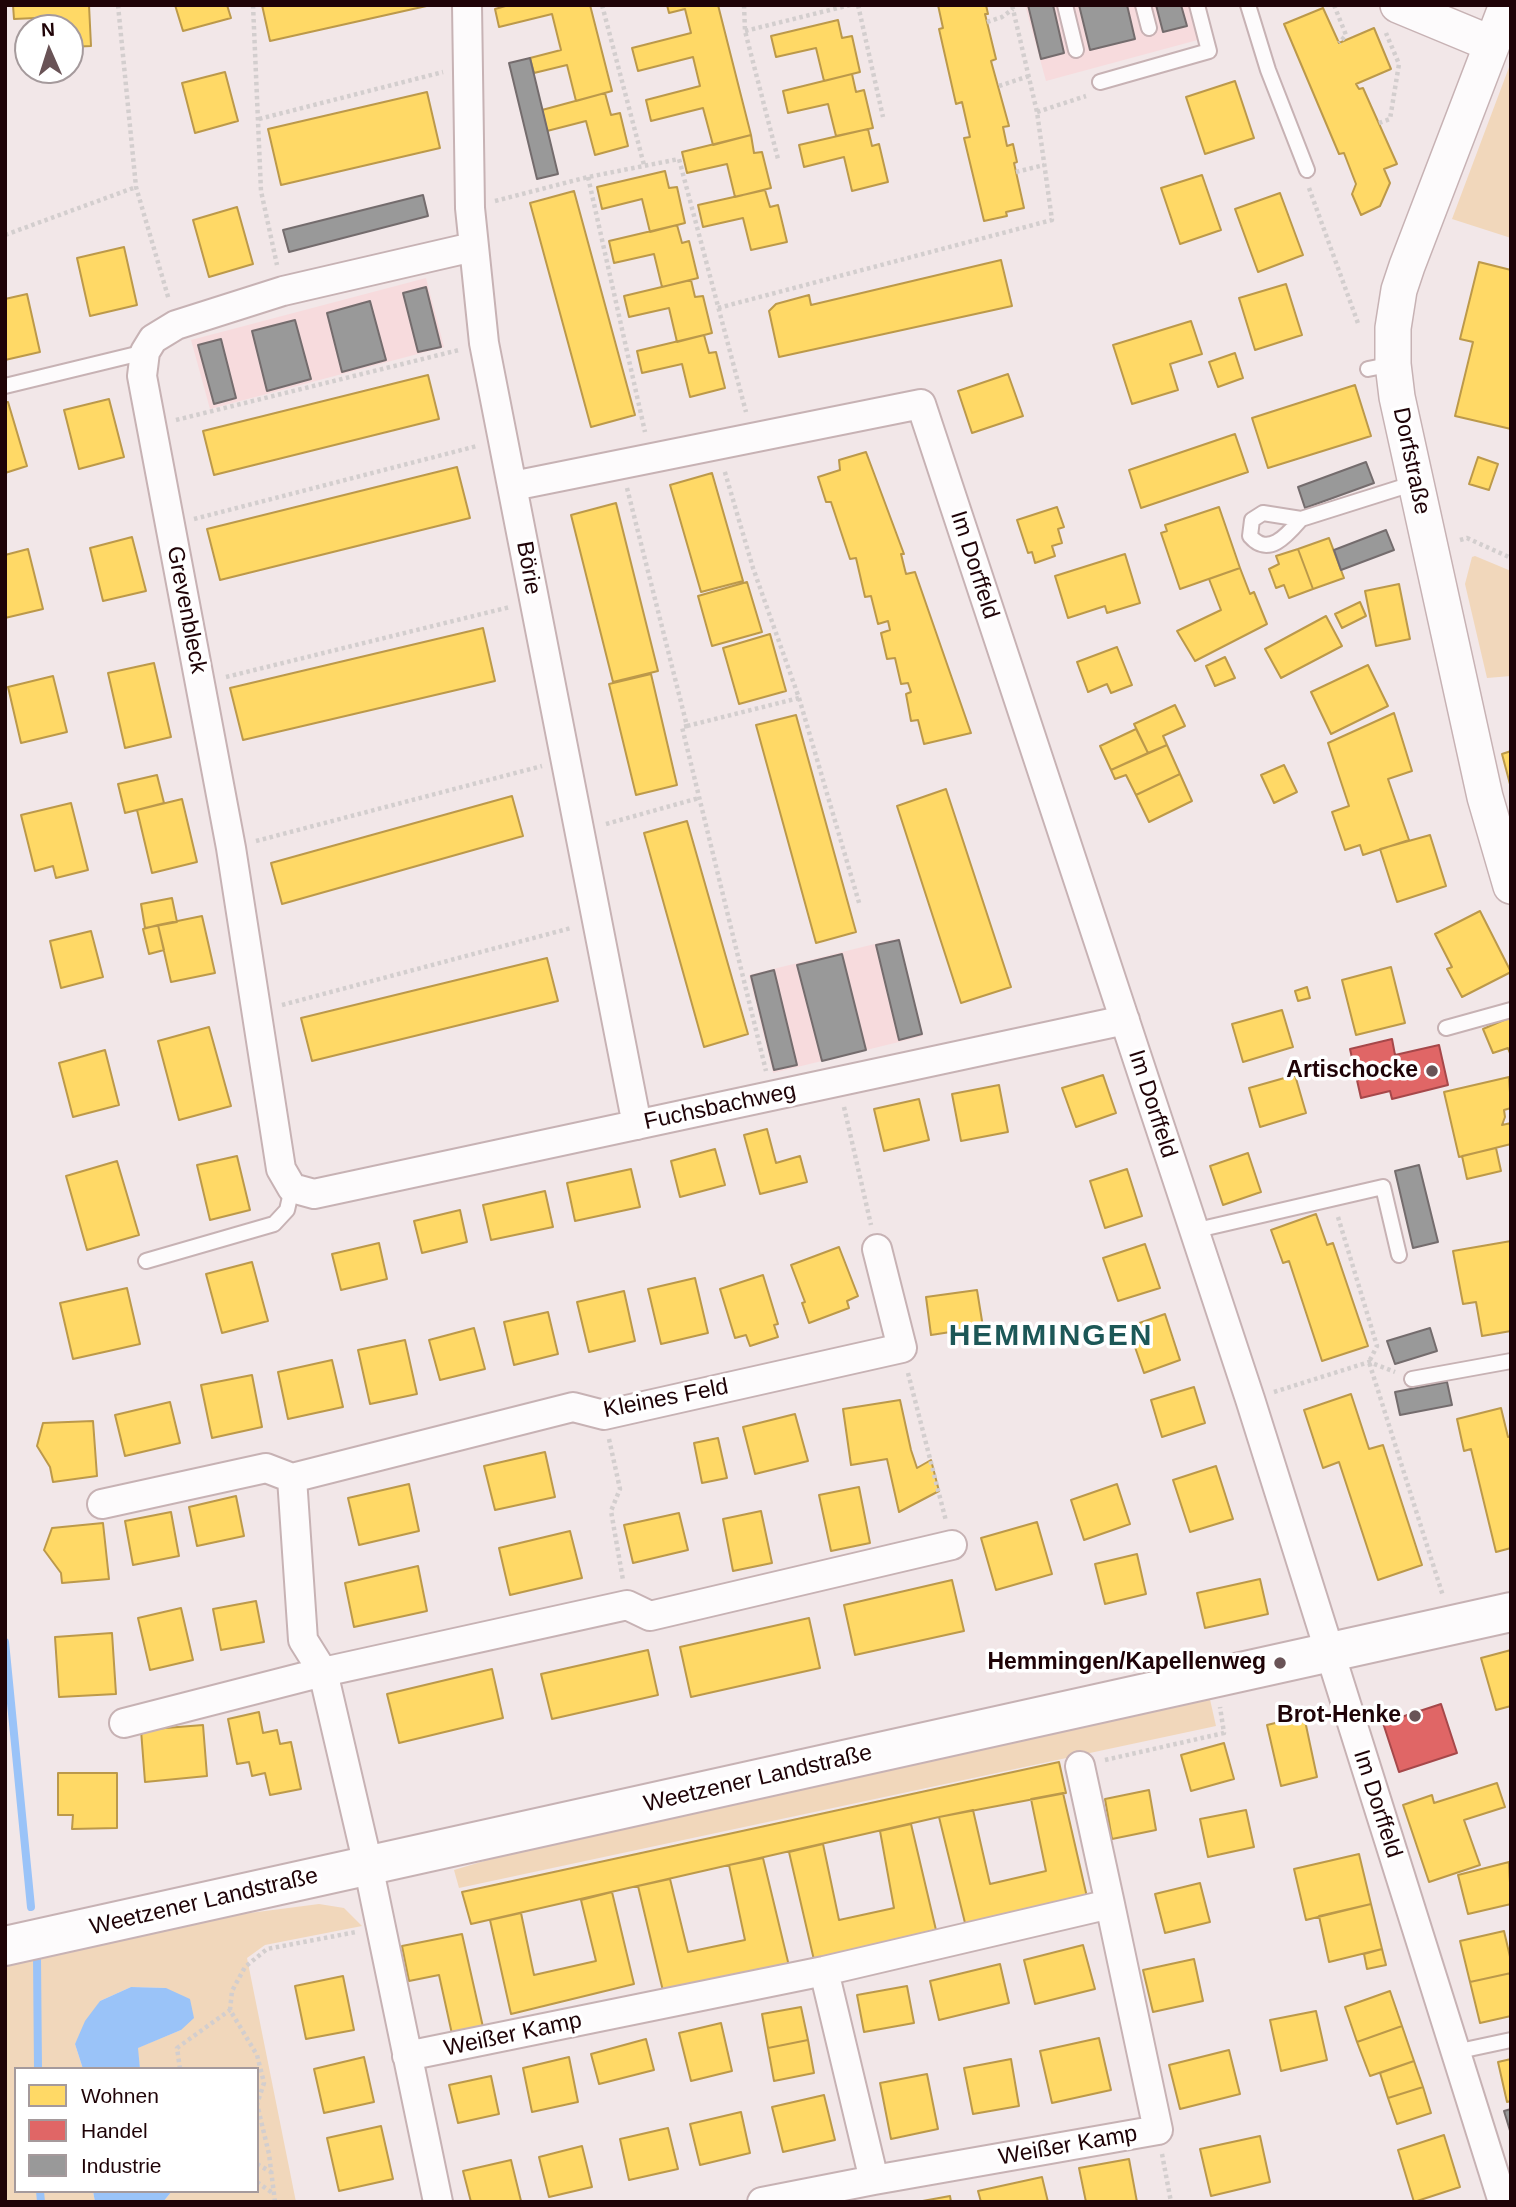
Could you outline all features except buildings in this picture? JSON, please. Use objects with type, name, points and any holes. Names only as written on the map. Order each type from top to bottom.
[{"type":"main road","name":"Weetzener Landstraße","points":[[5,1946],[1511,1612]]},
{"type":"street","name":"Börie","points":[[467,5],[470,208],[484,344],[637,1125]]},
{"type":"street","name":"Dorfstraße","points":[[1507,5],[1406,266],[1381,366],[1397,397],[1485,797],[1511,886]]},
{"type":"street","points":[[1392,19],[1492,44]]},
{"type":"street","points":[[145,352],[153,340],[177,325],[283,291],[473,247]]},
{"type":"street","name":"Grevenbleck","points":[[145,352],[142,376],[231,848],[281,1169],[303,1191]]},
{"type":"street","name":"Im Dorffeld","points":[[513,486],[921,404],[1250,1399],[1503,2202]]},
{"type":"street","name":"Fuchsbachweg","points":[[303,1191],[637,1125],[1125,1020]]},
{"type":"street","points":[[877,1249],[902,1348]]},
{"type":"street","name":"Kleines Feld","points":[[102,1504],[267,1468],[292,1478],[573,1407],[604,1415],[902,1348]]},
{"type":"street","points":[[292,1478],[303,1640],[323,1672],[368,1865],[438,2202]]},
{"type":"street","points":[[124,1723],[323,1672],[627,1605],[650,1616],[952,1545]]},
{"type":"street","name":"Weißer Kamp","points":[[762,2202],[1158,2130],[1080,1766]]},
{"type":"street","name":"Weißer Kamp","points":[[407,2056],[824,1971],[1110,1904]]},
{"type":"street","points":[[824,1971],[874,2180]]},
{"type":"lane","points":[[1065,5],[1076,50]]},
{"type":"lane","points":[[1143,5],[1149,28]]},
{"type":"lane","points":[[1100,82],[1209,51],[1197,5]]},
{"type":"lane","points":[[1248,5],[1268,70],[1307,170]]},
{"type":"lane","points":[[5,386],[145,352]]},
{"type":"lane","points":[[1301,519],[1415,483]]},
{"type":"lane","points":[[1446,1028],[1511,1010]]},
{"type":"lane","points":[[1193,1231],[1383,1187],[1399,1255]]},
{"type":"lane","points":[[146,1261],[274,1224],[303,1191]]},
{"type":"lane","points":[[1412,1379],[1511,1361]]},
{"type":"lane","points":[[1455,2052],[1511,2040]]},
{"type":"path","points":[[118,5],[136,187],[177,325]]},
{"type":"path","points":[[253,5],[261,191],[283,291]]},
{"type":"path","points":[[602,5],[644,165]]},
{"type":"path","points":[[744,5],[745,31],[778,159]]},
{"type":"path","points":[[745,31],[850,5]]},
{"type":"path","points":[[858,5],[883,117]]},
{"type":"path","points":[[1334,5],[1346,35],[1339,43]]},
{"type":"path","points":[[718,309],[1052,220],[1037,112],[1012,7]]},
{"type":"path","points":[[987,22],[1002,17],[1012,7]]},
{"type":"path","points":[[1379,123],[1390,119],[1399,64],[1392,19]]},
{"type":"path","points":[[259,118],[468,65]]},
{"type":"path","points":[[999,86],[1028,76]]},
{"type":"path","points":[[1037,112],[1097,93],[1100,82]]},
{"type":"path","points":[[470,208],[588,177],[679,159],[752,437]]},
{"type":"path","points":[[1016,172],[1044,165]]},
{"type":"path","points":[[1307,170],[1307,183],[1359,326]]},
{"type":"path","points":[[588,177],[651,460]]},
{"type":"path","points":[[5,234],[136,187]]},
{"type":"path","points":[[151,426],[484,344]]},
{"type":"path","points":[[169,525],[504,440]]},
{"type":"path","points":[[718,445],[753,568],[799,698],[860,906]]},
{"type":"path","points":[[621,466],[687,726]]},
{"type":"path","points":[[1429,546],[1467,538],[1511,558]]},
{"type":"path","points":[[201,683],[534,601]]},
{"type":"path","points":[[772,1095],[682,727],[799,698]]},
{"type":"path","points":[[231,848],[566,760]]},
{"type":"path","points":[[580,831],[699,798]]},
{"type":"path","points":[[257,1012],[597,921]]},
{"type":"path","points":[[838,1082],[877,1249]]},
{"type":"path","points":[[1333,1199],[1377,1346],[1369,1362],[1445,1604]]},
{"type":"path","points":[[902,1348],[952,1545]]},
{"type":"path","points":[[1250,1399],[1369,1362],[1412,1379]]},
{"type":"path","points":[[604,1415],[620,1489],[611,1511],[627,1605]]},
{"type":"path","points":[[1080,1766],[1224,1733],[1215,1677]]},
{"type":"path","points":[[259,2098],[264,2083],[257,2055],[230,2010],[232,1992],[245,1967],[267,1949],[381,1928]]},
{"type":"path","points":[[180,2067],[177,2048],[230,2010]]},
{"type":"path","points":[[259,2114],[275,2202]]},
{"type":"path","points":[[1158,2130],[1171,2202]]},
{"type":"path","points":[[259,2165],[271,2172]]},
{"type":"path","points":[[259,2183],[274,2194]]},
{"type":"shaded area","points":[[1025,5],[1196,5],[1205,38],[1046,81]]},
{"type":"shaded area","points":[[1511,62],[1511,238],[1452,219]]},
{"type":"shaded area","points":[[426,278],[444,347],[210,409],[191,340]]},
{"type":"shaded area","points":[[1472,557],[1511,571],[1511,676],[1487,678],[1465,584]]},
{"type":"shaded area","points":[[899,938],[923,1036],[773,1073],[749,975]]},
{"type":"shaded area","points":[[1209,1695],[1216,1726],[459,1888],[454,1870],[521,1850]]},
{"type":"shaded area","points":[[319,1904],[344,1908],[362,1926],[265,1945],[247,1958],[296,2202],[163,2202],[170,2193],[259,2193],[259,2067],[140,2067],[137,2048],[181,2030],[166,1988],[131,1987],[100,2001],[75,2044],[82,2067],[14,2067],[14,2193],[93,2193],[95,2202],[5,2202],[5,1965],[219,1917]]},
{"type":"water","points":[[131,1987],[166,1988],[190,1999],[194,2018],[181,2030],[138,2048],[140,2067],[82,2067],[75,2044],[85,2021],[100,2001]]},
{"type":"water","points":[[93,2193],[170,2193],[163,2202],[95,2202]]},
{"type":"waterway","points":[[5,1642],[31,1907]]},
{"type":"waterway","points":[[37,1958],[38,2067]]},
{"type":"waterway","points":[[40,2193],[41,2202]]},
{"type":"place","name":"Artischocke","points":[[1432,1071]]},
{"type":"place","name":"Hemmingen/Kapellenweg","points":[[1280,1663]]},
{"type":"place","name":"Brot-Henke","points":[[1415,1716]]},
{"type":"district","name":"HEMMINGEN","points":[[1051,1337]]}]
